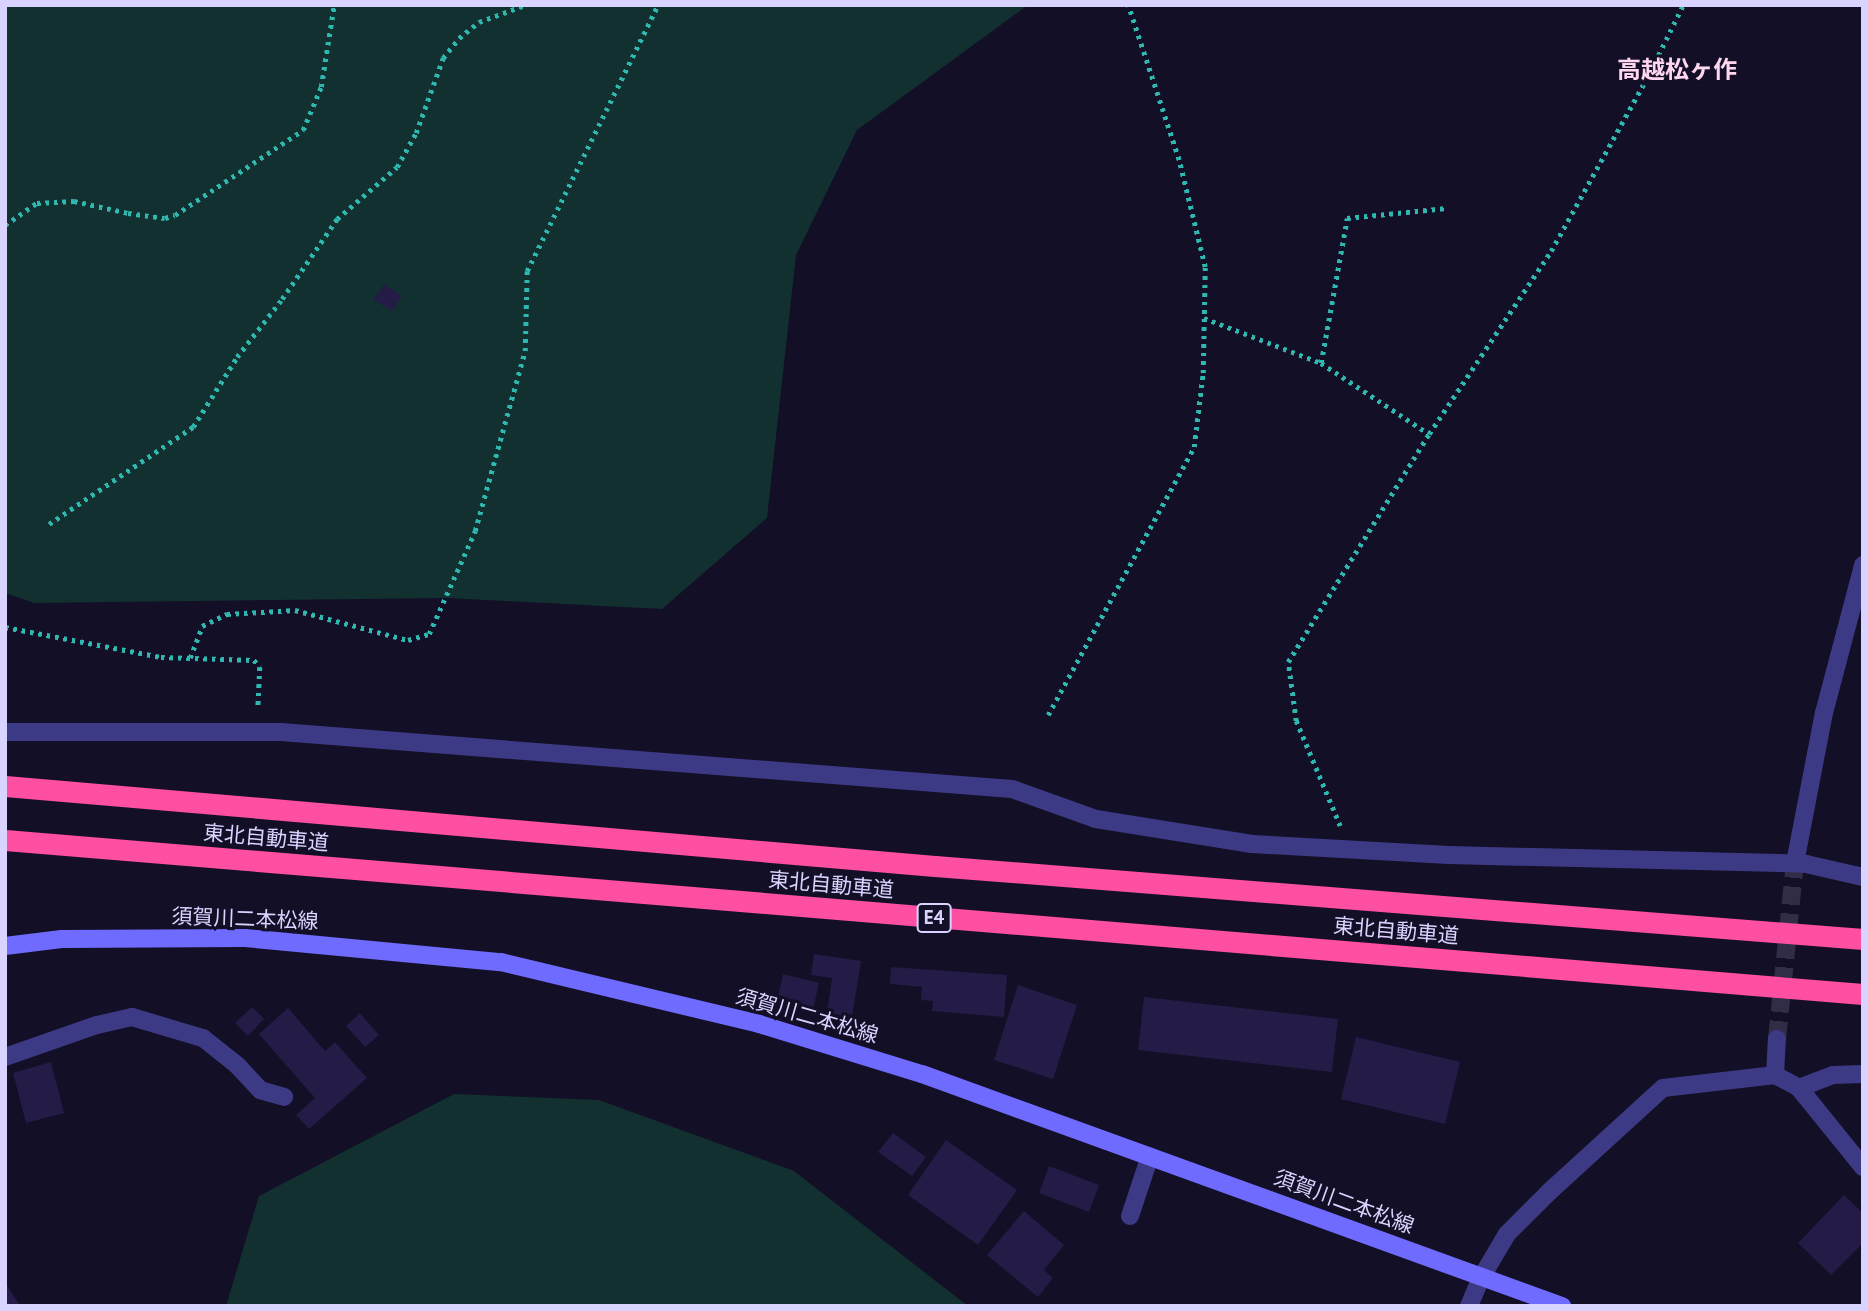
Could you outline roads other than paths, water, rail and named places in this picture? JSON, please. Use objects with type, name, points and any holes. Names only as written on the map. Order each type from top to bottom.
[{"type":"highway","name":"東北自動車道","points":[[5,786],[935,866],[1863,939]]},
{"type":"highway","name":"東北自動車道","points":[[5,840],[1863,994]]},
{"type":"main road","name":"須賀川二本松線","points":[[5,946],[62,939],[245,937],[501,962],[759,1024],[922,1074],[1562,1306]]},
{"type":"street","points":[[1796,863],[1824,713],[1859,593],[1863,565]]},
{"type":"street","points":[[5,732],[256,731],[1012,789],[1096,819],[1252,845],[1796,863],[1863,877]]},
{"type":"street","points":[[5,1057],[97,1025],[132,1017],[203,1038],[237,1065],[260,1090],[284,1097]]},
{"type":"street","points":[[1775,1075],[1777,1039]]},
{"type":"street","points":[[1799,1088],[1833,1075],[1863,1074]]},
{"type":"street","points":[[1469,1306],[1481,1278],[1507,1234],[1663,1088],[1775,1075],[1799,1088],[1863,1167]]},
{"type":"street","points":[[1130,1216],[1150,1156]]},
{"type":"tunnel","points":[[1777,1039],[1795,863]]},
{"type":"district","name":"高越松ヶ作","points":[[1677,70]]}]
